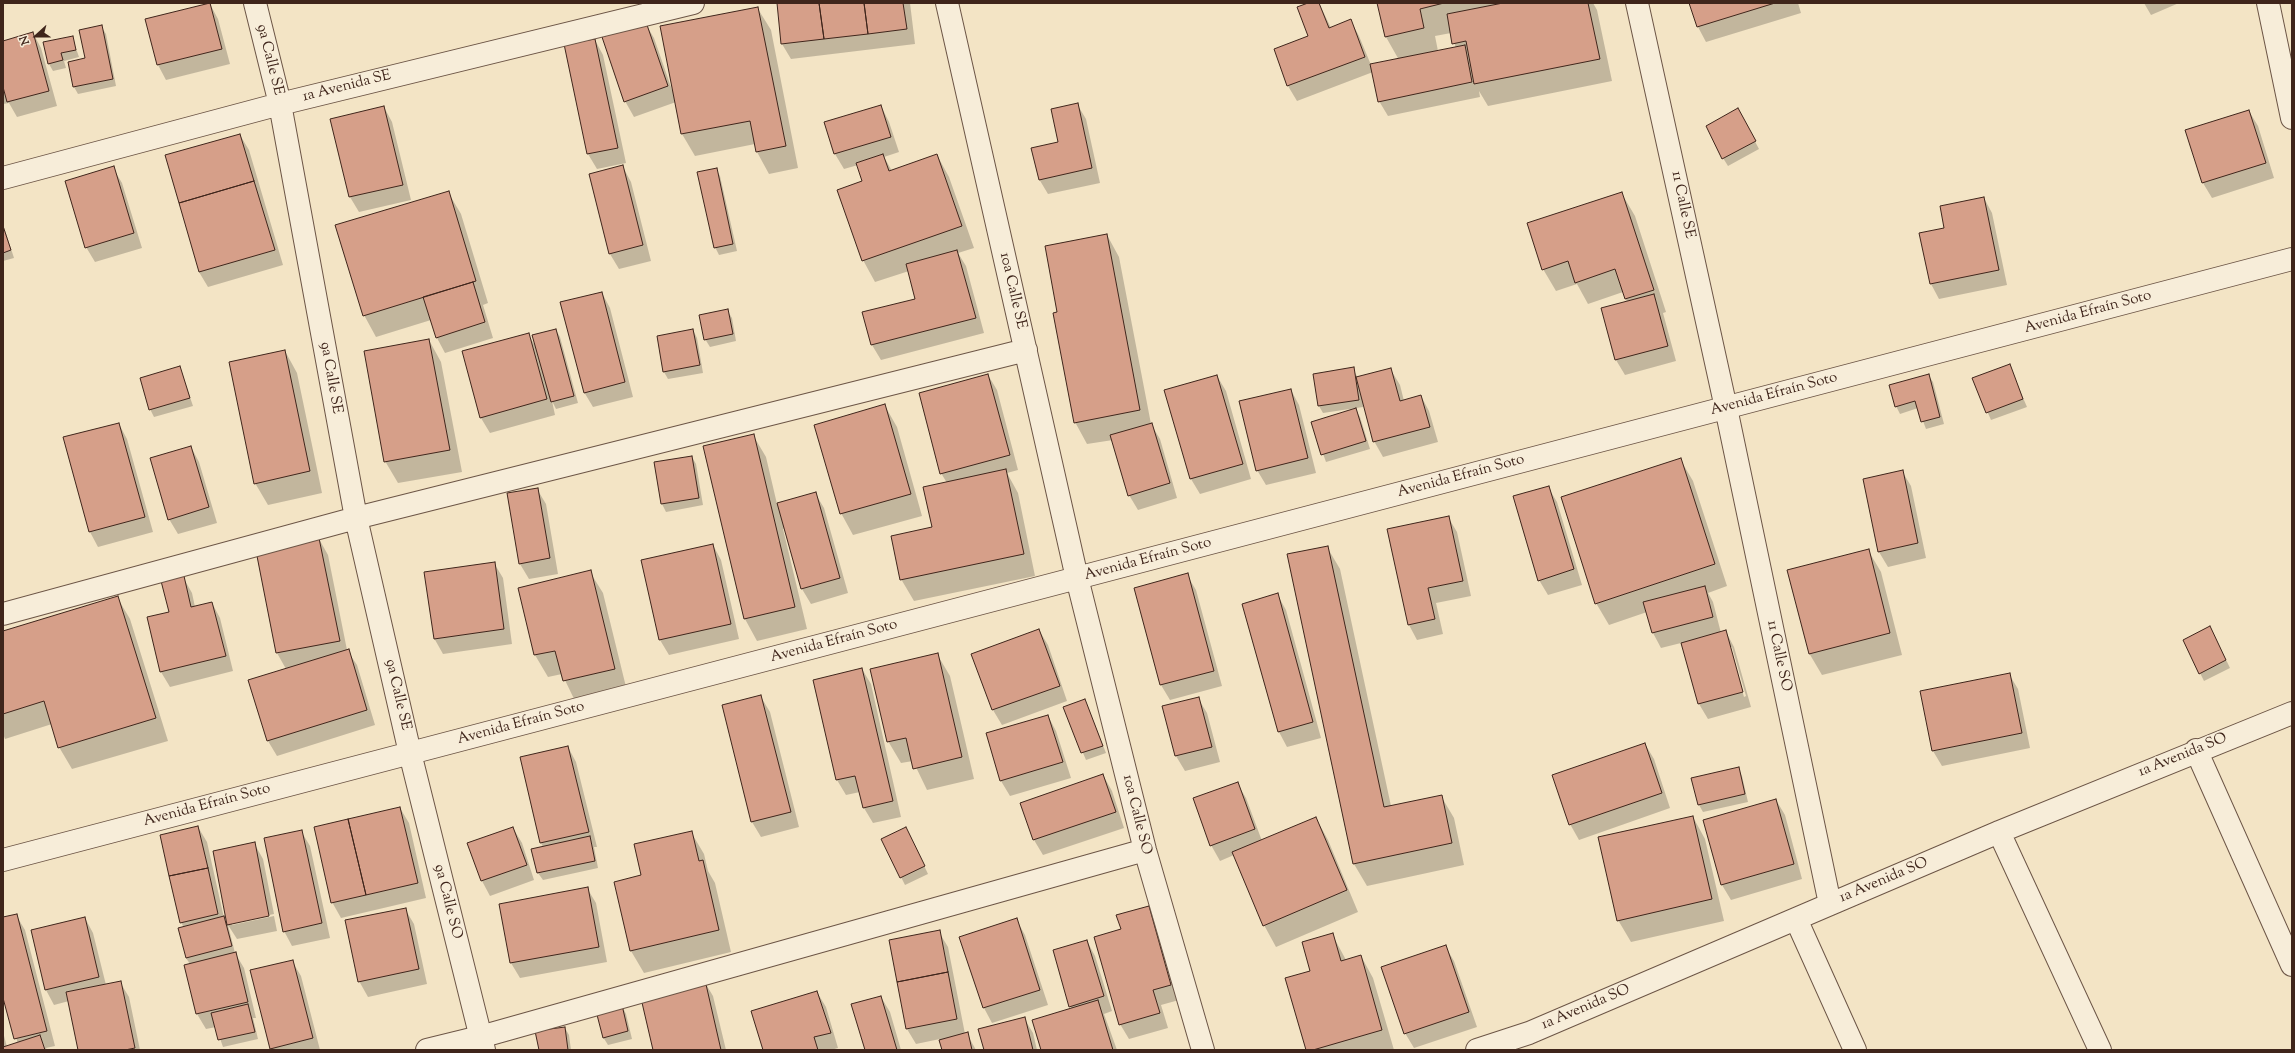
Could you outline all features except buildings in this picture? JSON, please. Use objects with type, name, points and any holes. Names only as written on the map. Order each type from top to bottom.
[{"type":"street","name":"9a Calle SE","points":[[255,3],[280,104],[356,518],[410,753]]},
{"type":"street","name":"1a Avenida SE","points":[[3,178],[280,104],[692,3]]},
{"type":"street","name":"10a Calle SE","points":[[948,3],[1077,578]]},
{"type":"street","name":"11 Calle SE","points":[[1637,3],[1726,408]]},
{"type":"street","points":[[2268,3],[2292,118]]},
{"type":"street","name":"Avenida Efraín Soto","points":[[3,860],[2292,260]]},
{"type":"street","points":[[3,614],[356,518],[1026,350]]},
{"type":"street","name":"11 Calle SO","points":[[1726,408],[1830,904]]},
{"type":"street","name":"10a Calle SO","points":[[1077,578],[1145,850],[1203,1050]]},
{"type":"street","name":"1a Avenida SO","points":[[1477,1050],[1529,1033],[1999,832],[2196,750],[2292,713]]},
{"type":"street","points":[[2196,750],[2292,965]]},
{"type":"street","name":"9a Calle SO","points":[[410,753],[482,1043]]},
{"type":"street","points":[[1999,832],[2100,1050]]},
{"type":"street","points":[[427,1050],[482,1043],[1145,850]]},
{"type":"street","points":[[1796,919],[1855,1050]]}]
